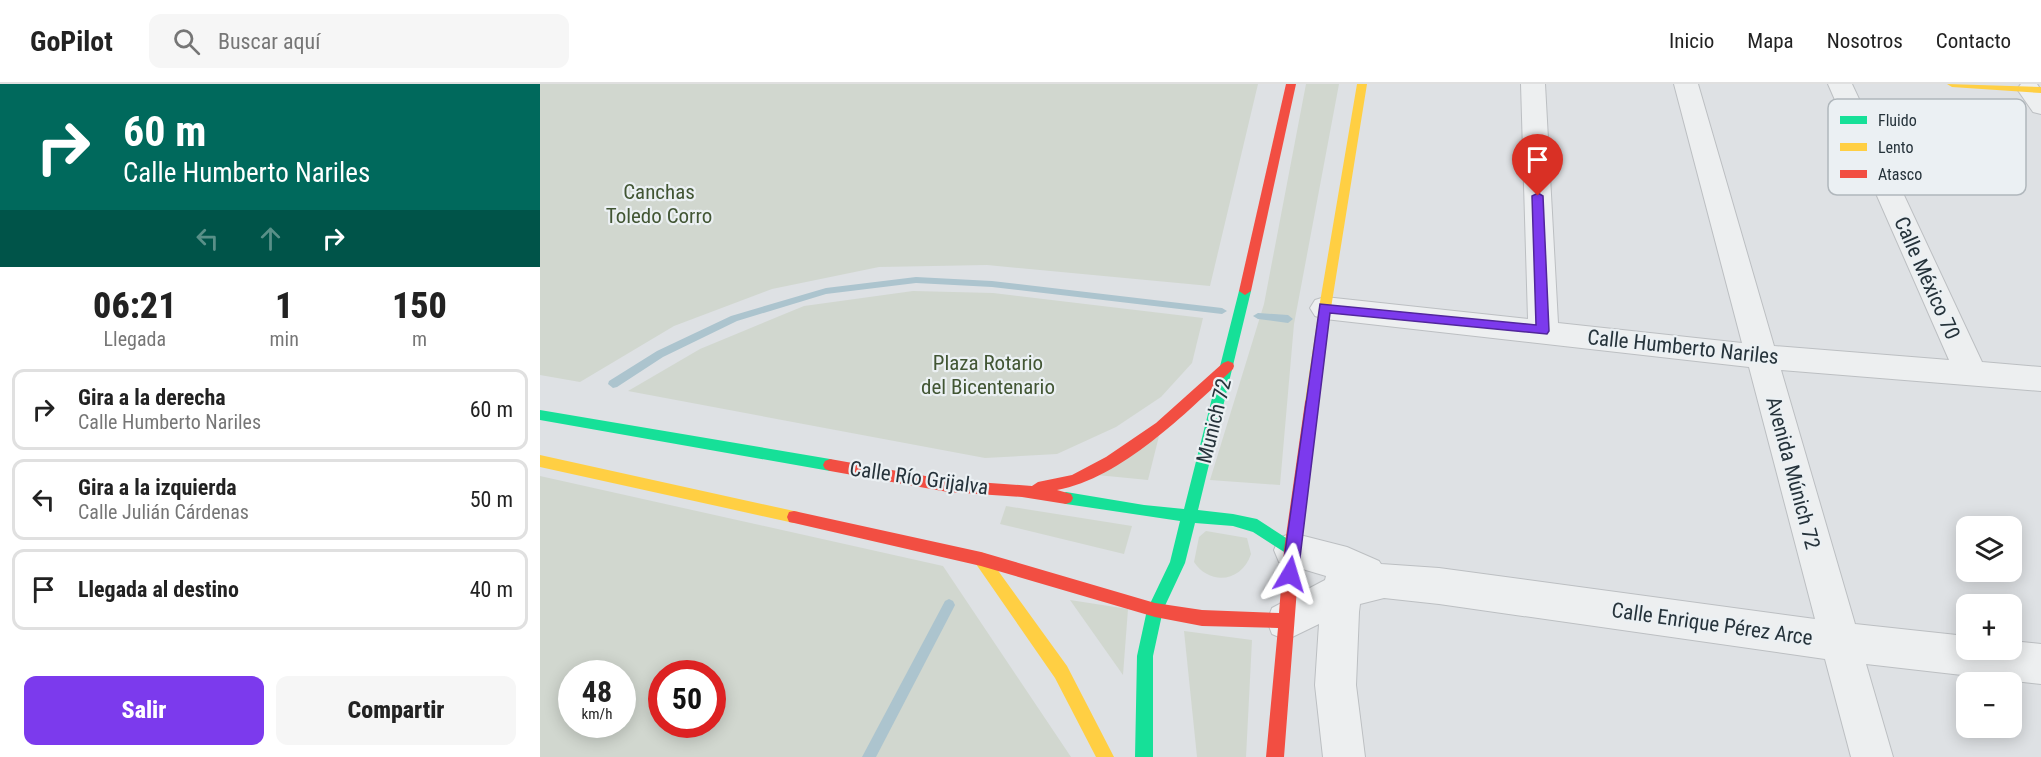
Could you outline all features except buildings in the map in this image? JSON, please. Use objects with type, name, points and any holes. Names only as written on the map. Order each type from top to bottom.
[{"type":"main road","name":"Munich 72","points":[[1144,757],[1145,656],[1155,610],[1177,563],[1190,514],[1228,366],[1291,84]]},
{"type":"main road","points":[[1275,757],[1292,550],[1325,308],[1362,84]]},
{"type":"main road","points":[[1952,84],[2034,92]]},
{"type":"main road","points":[[1022,491],[1075,481],[1111,460],[1161,427],[1228,366]]},
{"type":"main road","name":"Calle Río Grijalva","points":[[540,415],[948,486],[1022,491],[1144,511],[1190,514],[1257,526],[1292,550]]},
{"type":"main road","points":[[540,461],[981,559],[1155,610],[1211,619],[1286,621]]},
{"type":"main road","points":[[981,559],[1061,672],[1106,757]]},
{"type":"street","points":[[1533,84],[1543,331]]},
{"type":"street","name":"Avenida Múnich 72","points":[[1686,84],[1872,757]]},
{"type":"street","name":"Calle México 70","points":[[1840,84],[1847,99]]},
{"type":"street","name":"Calle México 70","points":[[1890,195],[1971,373]]},
{"type":"street","name":"Calle Humberto Nariles","points":[[1325,308],[1761,357],[2041,380]]},
{"type":"street","points":[[1292,550],[1344,578]]},
{"type":"street","points":[[1286,621],[1344,578]]},
{"type":"street","points":[[1344,578],[1336,634],[1335,694],[1344,757]]},
{"type":"street","name":"Calle Enrique Pérez Arce","points":[[1344,578],[1439,586],[1840,642],[2041,664]]},
{"type":"green space","name":"Canchas Toledo Corro","points":[[540,84],[1258,84],[1210,286],[987,265],[879,267],[772,289],[674,326],[580,382],[540,375]]},
{"type":"green space","points":[[1306,84],[1339,84],[1294,324],[1280,485],[1210,480],[1264,304]]},
{"type":"green space","name":"Plaza Rotario del Bicentenario","points":[[913,291],[993,293],[1203,318],[1192,363],[1161,397],[1116,427],[1057,454],[985,458],[628,391],[700,349],[804,306]]},
{"type":"green space","points":[[1159,436],[1148,480],[1097,475]]},
{"type":"green space","points":[[540,476],[943,566],[1071,757],[540,757]]},
{"type":"green space","points":[[1006,506],[1132,526],[1124,554],[1000,524]]},
{"type":"green space","points":[[1206,531],[1247,538],[1251,554],[1241,570],[1233,575],[1217,577],[1201,570],[1194,562],[1199,537]]},
{"type":"green space","points":[[1070,600],[1128,609],[1123,675]]},
{"type":"green space","points":[[1184,631],[1252,640],[1246,757],[1197,757]]},
{"type":"waterway","points":[[613,384],[660,354],[734,318],[826,291],[916,280],[992,284],[1222,311]]},
{"type":"waterway","points":[[1258,316],[1288,319]]},
{"type":"waterway","points":[[869,757],[949,605]]},
{"type":"traffic: fast","points":[[1144,757],[1145,656],[1155,610],[1177,563],[1245,291]]},
{"type":"traffic: fast","points":[[540,415],[830,465]]},
{"type":"traffic: fast","points":[[1066,498],[1144,511],[1233,520],[1257,526],[1292,550]]},
{"type":"traffic: slow","points":[[1312,402],[1362,84]]},
{"type":"traffic: slow","points":[[1952,84],[2041,90]]},
{"type":"traffic: slow","points":[[540,461],[794,517]]},
{"type":"traffic: slow","points":[[981,559],[1061,672],[1105,757]]},
{"type":"traffic: jam","points":[[1245,291],[1291,84]]},
{"type":"traffic: jam","points":[[1038,488],[1075,481],[1111,461],[1161,427],[1228,366]]},
{"type":"traffic: jam","points":[[1275,757],[1292,550],[1312,402]]},
{"type":"traffic: jam","points":[[830,465],[948,486],[1022,491],[1066,498]]},
{"type":"traffic: jam","points":[[794,517],[981,559],[1155,610],[1202,618],[1286,621]]},
{"type":"route","points":[[1290,574],[1325,308],[1543,331],[1538,196]]}]
